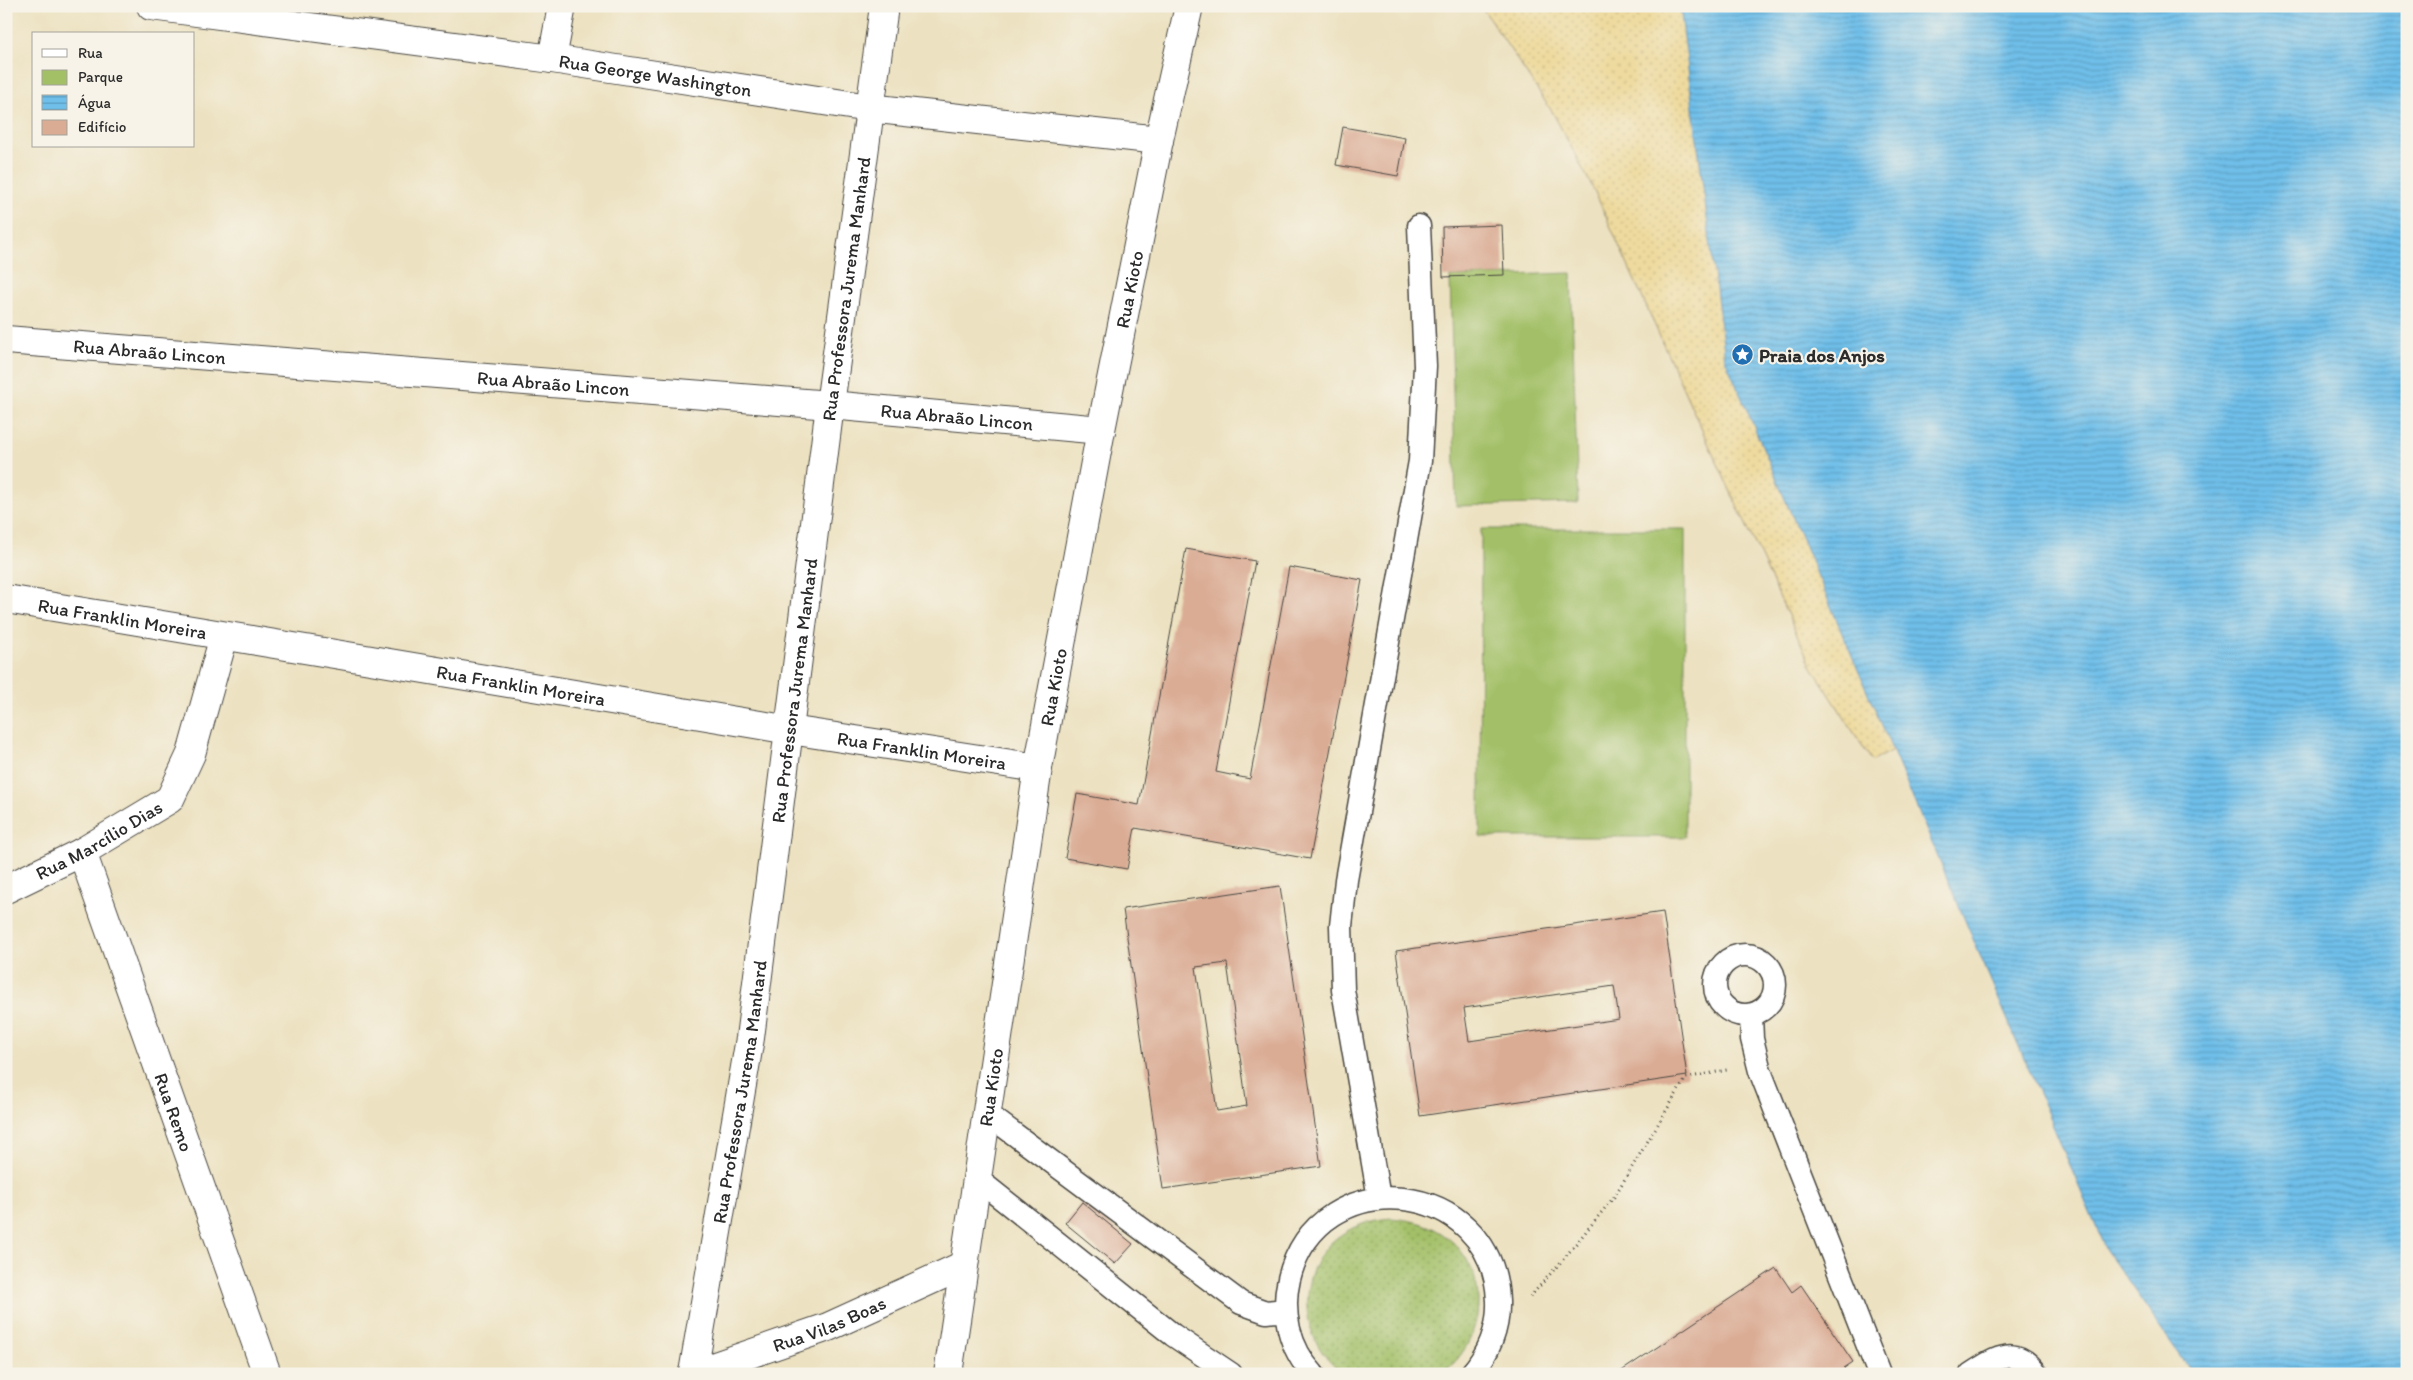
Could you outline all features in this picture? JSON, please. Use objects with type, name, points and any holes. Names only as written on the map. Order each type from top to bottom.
[{"type":"street","name":"Rua George Washington","points":[[151,6],[237,12],[870,108],[1159,140]]},
{"type":"street","points":[[552,59],[562,6]]},
{"type":"street","name":"Rua Professora Jurema Manhard","points":[[693,1374],[750,1038],[830,405],[884,6]]},
{"type":"street","name":"Rua Kioto","points":[[948,1374],[1038,768],[1101,430],[1159,140],[1189,6]]},
{"type":"street","name":"Rua Abraão Lincon","points":[[6,340],[830,405],[1101,430]]},
{"type":"street","name":"Rua Franklin Moreira","points":[[6,599],[790,730],[1038,768]]},
{"type":"street","name":"Rua Marcílio Dias","points":[[6,889],[82,852],[170,799],[191,754],[224,636]]},
{"type":"street","name":"Rua Remo","points":[[82,852],[267,1374]]},
{"type":"street","name":"Rua Vilas Boas","points":[[693,1374],[828,1327],[964,1265]]},
{"type":"lane","points":[[1379,1198],[1344,990],[1341,926],[1346,880],[1420,461],[1425,366],[1419,226]]},
{"type":"lane","points":[[1751,1015],[1752,1039],[1758,1063],[1879,1374]]},
{"type":"lane","points":[[986,1113],[1242,1304],[1266,1312],[1286,1310]]},
{"type":"lane","points":[[976,1178],[1173,1335],[1231,1374]]},
{"type":"lane","points":[[1313,1374],[1306,1366],[1293,1343],[1286,1310],[1286,1293],[1292,1268],[1303,1245],[1314,1232],[1340,1210],[1364,1201],[1390,1197],[1415,1200],[1440,1208],[1461,1222],[1479,1241],[1491,1264],[1498,1288],[1498,1314],[1493,1339],[1482,1362],[1471,1374]]},
{"type":"lane","points":[[1971,1374],[1996,1358],[2006,1356],[2025,1360],[2037,1374]]},
{"type":"path","points":[[1493,1339],[1566,1256],[1614,1197],[1686,1078],[1758,1063]]},
{"type":"sand","name":"Praia dos Anjos","points":[[1481,6],[1746,6],[1900,746],[1872,761],[1812,667],[1696,417],[1595,192],[1553,113]]},
{"type":"green space","points":[[1571,273],[1578,503],[1456,506],[1450,277]]},
{"type":"green space","points":[[1481,529],[1685,529],[1685,837],[1480,837]]},
{"type":"green space","points":[[1391,1218],[1421,1224],[1442,1233],[1462,1253],[1472,1270],[1477,1288],[1478,1308],[1475,1327],[1467,1345],[1456,1361],[1441,1374],[1344,1374],[1329,1361],[1318,1345],[1311,1328],[1307,1309],[1308,1290],[1312,1272],[1321,1255],[1334,1240],[1354,1227],[1376,1220]]},
{"type":"water","points":[[1680,6],[2407,6],[2407,1374],[2193,1374],[2106,1250],[1725,359]]},
{"type":"building","points":[[1343,127],[1405,138],[1398,176],[1336,165]]},
{"type":"building","points":[[1502,225],[1504,275],[1443,277],[1442,227]]},
{"type":"building","points":[[1186,549],[1255,561],[1216,772],[1250,779],[1289,567],[1362,580],[1310,859],[1135,828],[1127,869],[1065,858],[1077,794],[1139,805]]},
{"type":"building","points":[[1280,886],[1321,1166],[1163,1189],[1123,909]],"holes":[[[1227,963],[1247,1106],[1217,1111],[1196,967]]]},
{"type":"building","points":[[1663,912],[1687,1076],[1420,1116],[1396,951]],"holes":[[[1614,986],[1619,1019],[1469,1041],[1464,1008]]]},
{"type":"building","points":[[1082,1202],[1133,1244],[1115,1264],[1065,1223]]},
{"type":"building","points":[[1776,1268],[1792,1292],[1801,1285],[1853,1362],[1844,1368],[1847,1374],[1617,1374]]},
{"type":"place","name":"Praia dos Anjos","points":[[1743,355]]}]
